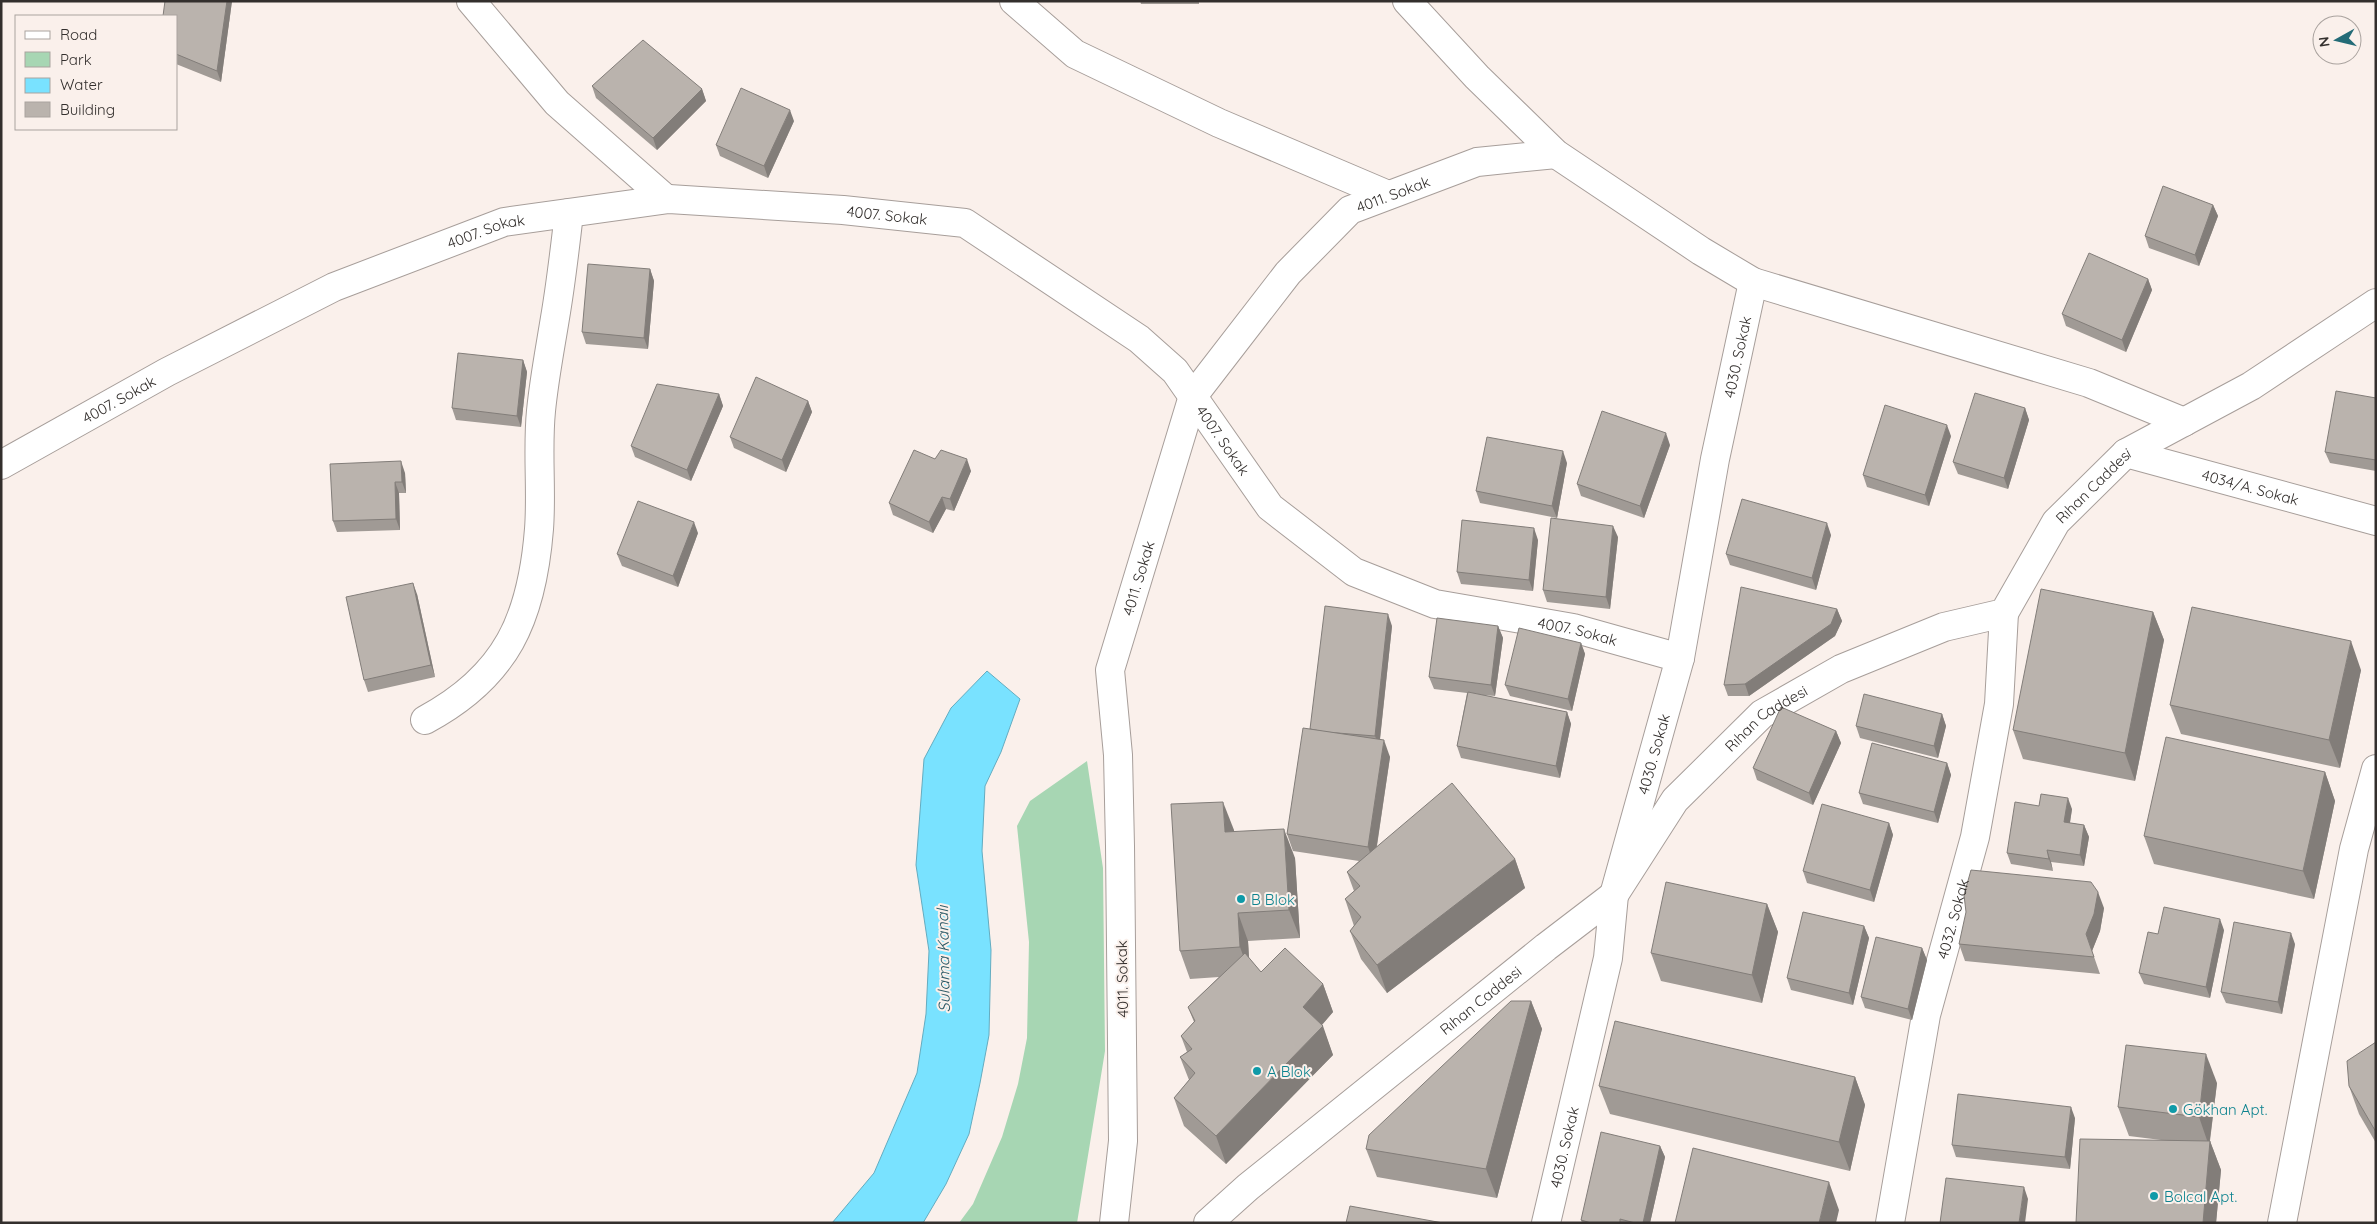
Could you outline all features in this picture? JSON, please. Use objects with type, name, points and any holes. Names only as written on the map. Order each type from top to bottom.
[{"type":"street","points":[[471,1],[557,103],[666,199]]},
{"type":"street","points":[[1014,1],[1075,54],[1219,123],[1388,195]]},
{"type":"street","points":[[1407,1],[1477,77],[1556,154],[1701,251],[1753,282],[2089,384],[2184,422]]},
{"type":"street","name":"4011. Sokak","points":[[1114,1223],[1123,1141],[1118,755],[1110,670],[1193,396],[1295,266],[1350,210],[1477,162],[1556,154]]},
{"type":"street","name":"4007. Sokak","points":[[1,465],[167,372],[334,286],[504,222],[666,199],[843,210],[965,223],[1139,339],[1175,371],[1270,507],[1354,572],[1435,604],[1573,628],[1680,658]]},
{"type":"street","points":[[425,720],[445,709],[481,680],[501,657],[517,630],[529,602],[539,528],[538,470],[541,412],[569,213]]},
{"type":"street","name":"4030. Sokak","points":[[1546,1223],[1608,958],[1614,895],[1680,658],[1715,458],[1753,282]]},
{"type":"street","name":"Rıhan Caddesi","points":[[1208,1223],[1248,1187],[1325,1124],[1538,953],[1614,895],[1675,800],[1762,714],[1841,669],[1944,627],[2004,613],[2056,522],[2126,453],[2251,386],[2376,304]]},
{"type":"street","name":"4034/A. Sokak","points":[[2126,453],[2376,521]]},
{"type":"street","name":"4032. Sokak","points":[[1890,1223],[1926,1015],[1975,837],[1999,704],[2004,613]]},
{"type":"street","points":[[2282,1223],[2354,849],[2376,770]]},
{"type":"green space","points":[[1087,761],[1103,868],[1105,1051],[1077,1223],[959,1223],[973,1204],[1002,1137],[1018,1084],[1027,1038],[1029,942],[1017,826],[1030,801]]},
{"type":"water","name":"Sulama Kanalı","points":[[987,671],[1020,699],[1001,752],[985,786],[982,851],[991,950],[989,1035],[969,1134],[946,1184],[923,1223],[832,1223],[874,1173],[917,1073],[926,1014],[929,951],[916,865],[924,759],[951,708]]},
{"type":"building","points":[[165,1],[227,1],[217,71],[178,55],[178,15],[163,15]]},
{"type":"building","points":[[643,40],[702,89],[653,138],[592,86]]},
{"type":"building","points":[[741,88],[790,110],[764,166],[716,145]]},
{"type":"building","points":[[2163,186],[2213,205],[2195,255],[2145,236]]},
{"type":"building","points":[[2089,253],[2148,279],[2122,340],[2062,314]]},
{"type":"building","points":[[588,264],[650,269],[644,338],[582,332]]},
{"type":"building","points":[[458,353],[523,360],[517,416],[452,408]]},
{"type":"building","points":[[756,377],[808,401],[782,460],[730,437]]},
{"type":"building","points":[[657,384],[719,394],[687,470],[631,446]]},
{"type":"building","points":[[2336,391],[2376,398],[2376,460],[2325,452]]},
{"type":"building","points":[[1975,393],[2025,408],[2004,478],[1953,462]]},
{"type":"building","points":[[1885,405],[1947,425],[1925,495],[1863,475]]},
{"type":"building","points":[[1602,411],[1666,433],[1640,506],[1577,484]]},
{"type":"building","points":[[1487,437],[1563,451],[1552,506],[1476,491]]},
{"type":"building","points":[[914,450],[935,459],[941,450],[967,459],[950,499],[942,497],[929,522],[889,503]]},
{"type":"building","points":[[401,461],[402,482],[395,482],[396,519],[333,521],[330,464]]},
{"type":"building","points":[[1742,499],[1827,523],[1812,578],[1726,554]]},
{"type":"building","points":[[638,501],[694,522],[673,576],[617,554]]},
{"type":"building","points":[[1551,518],[1613,526],[1606,597],[1543,590]]},
{"type":"building","points":[[1462,520],[1534,528],[1529,580],[1457,572]]},
{"type":"building","points":[[413,583],[431,665],[364,680],[346,597]]},
{"type":"building","points":[[1741,587],[1837,609],[1831,624],[1745,684],[1724,685]]},
{"type":"building","points":[[2041,589],[2153,612],[2125,753],[2013,730]]},
{"type":"building","points":[[1325,606],[1388,614],[1375,736],[1310,729]]},
{"type":"building","points":[[2192,607],[2351,641],[2329,740],[2170,705]]},
{"type":"building","points":[[1437,618],[1498,626],[1491,685],[1429,677]]},
{"type":"building","points":[[1519,628],[1581,643],[1568,699],[1505,685]]},
{"type":"building","points":[[1468,692],[1567,712],[1556,766],[1457,746]]},
{"type":"building","points":[[1864,694],[1942,714],[1934,746],[1856,726]]},
{"type":"building","points":[[1781,707],[1836,731],[1809,793],[1753,768]]},
{"type":"building","points":[[1303,728],[1384,740],[1368,847],[1287,834]]},
{"type":"building","points":[[2166,737],[2325,772],[2303,871],[2144,836]]},
{"type":"building","points":[[1872,743],[1947,763],[1934,812],[1859,793]]},
{"type":"building","points":[[1452,783],[1515,859],[1377,965],[1350,931],[1361,917],[1345,899],[1360,886],[1347,872]]},
{"type":"building","points":[[2041,794],[2068,798],[2064,822],[2084,825],[2080,855],[2047,850],[2049,859],[2007,853],[2015,802],[2039,806]]},
{"type":"building","name":"B Blok","points":[[1223,802],[1225,832],[1284,829],[1289,910],[1238,913],[1240,947],[1180,951],[1171,804]]},
{"type":"building","points":[[1822,804],[1889,823],[1870,890],[1803,871]]},
{"type":"building","points":[[1971,870],[2091,882],[2098,892],[2094,914],[2086,934],[2094,957],[1959,944],[1966,912],[1964,895]]},
{"type":"building","points":[[1666,882],[1767,904],[1752,975],[1651,953]]},
{"type":"building","points":[[2164,907],[2220,919],[2206,987],[2139,973],[2148,932],[2158,934]]},
{"type":"building","points":[[1803,912],[1864,926],[1849,993],[1787,978]]},
{"type":"building","points":[[2234,922],[2291,933],[2278,1002],[2221,992]]},
{"type":"building","points":[[1876,937],[1922,948],[1908,1009],[1861,997]]},
{"type":"building","name":"A Blok","points":[[1285,948],[1323,984],[1303,1007],[1323,1026],[1216,1136],[1174,1098],[1195,1073],[1180,1057],[1192,1049],[1181,1036],[1195,1021],[1188,1007],[1245,953],[1261,972]]},
{"type":"building","points":[[1511,1001],[1531,1001],[1486,1169],[1366,1149],[1369,1135]]},
{"type":"building","points":[[1615,1021],[1855,1077],[1839,1142],[1599,1086]]},
{"type":"building","points":[[2376,1042],[2376,1132],[2349,1086],[2347,1061]]},
{"type":"building","points":[[2126,1045],[2206,1054],[2199,1117],[2118,1107]]},
{"type":"building","points":[[1958,1094],[2071,1107],[2065,1157],[1952,1145]]},
{"type":"building","points":[[1601,1132],[1660,1146],[1643,1223],[1620,1219],[1620,1223],[1591,1223],[1581,1220]]},
{"type":"building","points":[[2080,1139],[2210,1141],[2203,1223],[2076,1223]]},
{"type":"building","points":[[1693,1148],[1829,1182],[1819,1223],[1675,1223]]},
{"type":"building","points":[[1946,1178],[2024,1187],[2019,1223],[1940,1223]]},
{"type":"building","points":[[1350,1206],[1443,1223],[1346,1223]]},
{"type":"place","name":"B Blok","points":[[1241,899]]},
{"type":"place","name":"A Blok","points":[[1257,1071]]},
{"type":"place","name":"Gökhan Apt.","points":[[2173,1109]]},
{"type":"place","name":"Bolcal Apt.","points":[[2154,1196]]}]
